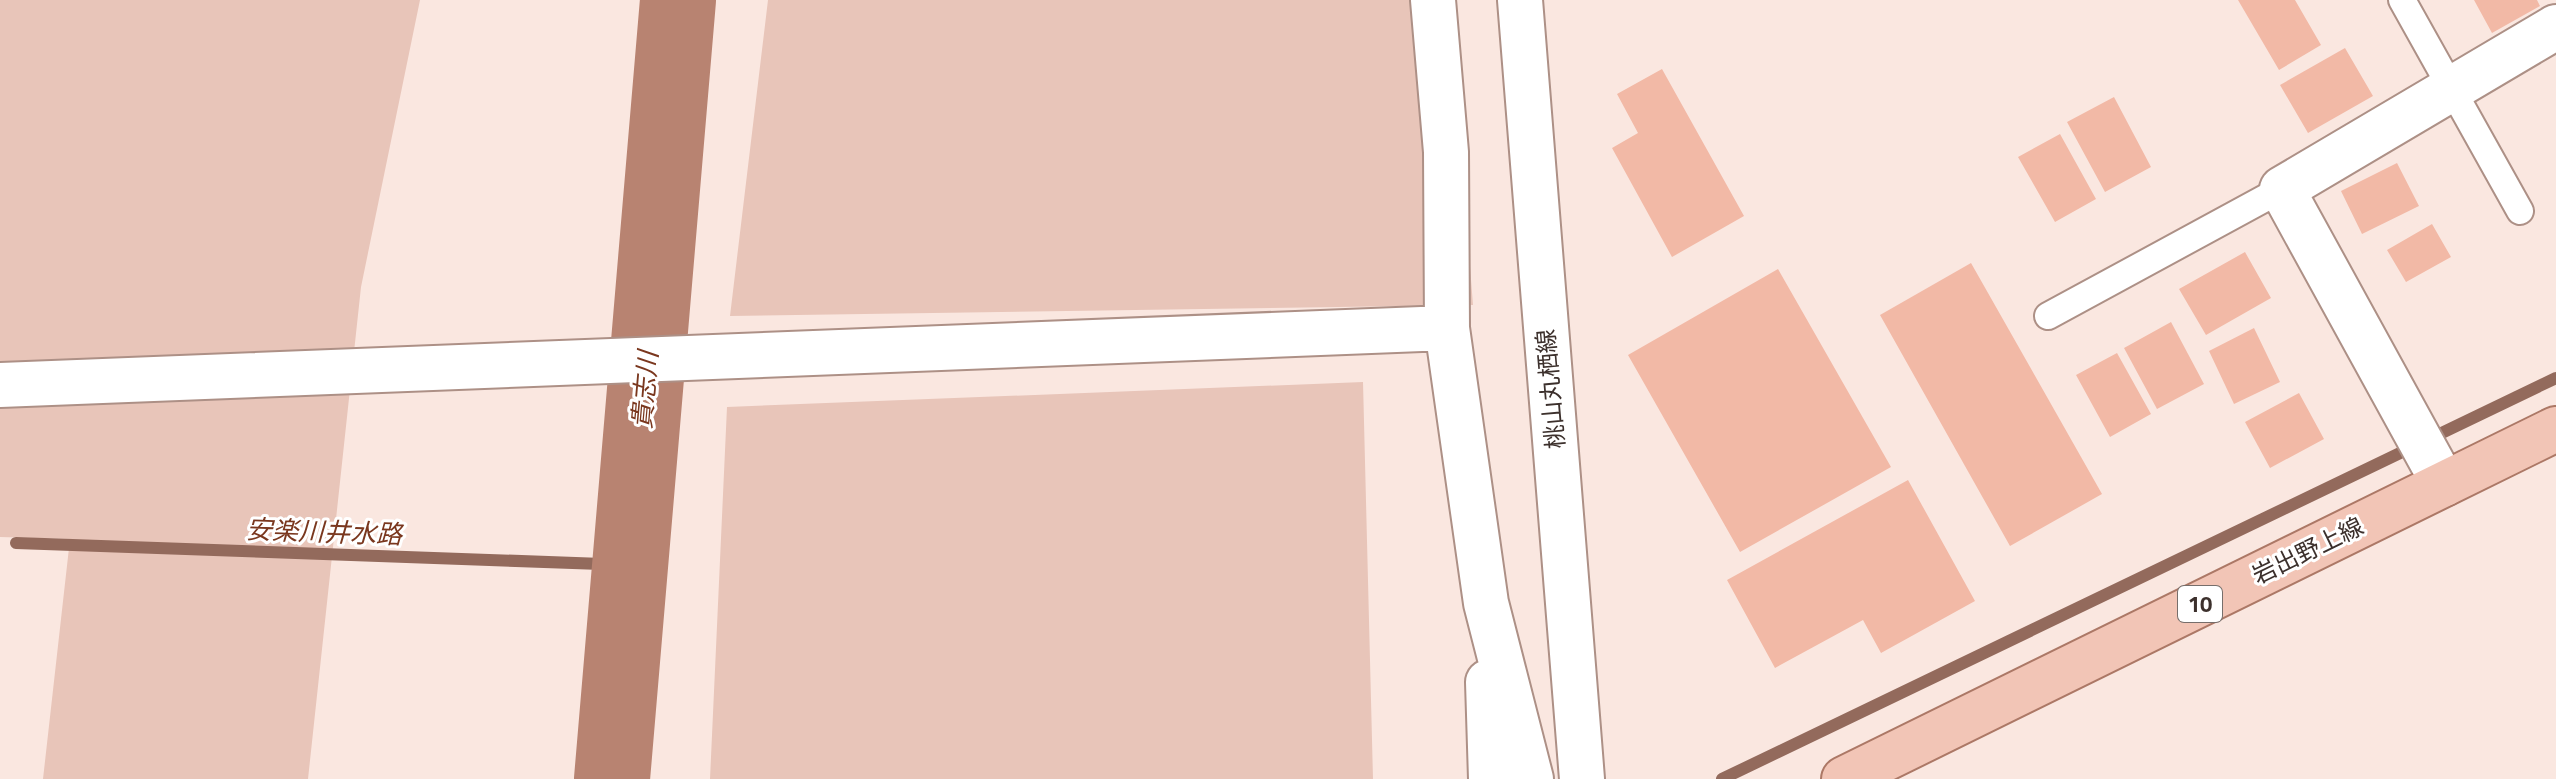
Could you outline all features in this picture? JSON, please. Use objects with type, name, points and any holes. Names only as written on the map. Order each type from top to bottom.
[{"type":"main road","name":"岩出野上線","points":[[1844,779],[2556,429]]},
{"type":"street","points":[[1433,0],[1446,152],[1447,328],[1486,603],[1531,779]]},
{"type":"street","name":"桃山丸栖線","points":[[1520,0],[1582,779]]},
{"type":"street","points":[[2444,484],[2282,189],[2556,27]]},
{"type":"street","points":[[0,385],[1447,328]]},
{"type":"street","points":[[1486,603],[1491,779]]},
{"type":"lane","points":[[2402,0],[2520,211]]},
{"type":"lane","points":[[2048,316],[2282,189]]},
{"type":"shaded area","points":[[0,0],[420,0],[361,287],[308,779],[43,779],[70,539],[0,537]]},
{"type":"shaded area","points":[[768,0],[1449,0],[1473,305],[730,316]]},
{"type":"shaded area","points":[[1363,382],[1373,779],[710,779],[727,407]]},
{"type":"building","points":[[2238,0],[2295,0],[2321,45],[2279,70]]},
{"type":"building","points":[[2474,0],[2537,0],[2540,6],[2492,33]]},
{"type":"building","points":[[2345,48],[2373,96],[2308,133],[2280,85]]},
{"type":"building","points":[[1662,69],[1744,216],[1672,257],[1612,148],[1638,133],[1617,94]]},
{"type":"building","points":[[2114,97],[2151,167],[2105,192],[2067,122]]},
{"type":"building","points":[[2060,134],[2096,199],[2055,222],[2018,157]]},
{"type":"building","points":[[2397,163],[2419,206],[2362,234],[2341,191]]},
{"type":"building","points":[[2432,224],[2451,257],[2406,282],[2387,250]]},
{"type":"building","points":[[2245,252],[2271,298],[2206,335],[2179,289]]},
{"type":"building","points":[[1971,263],[2102,494],[2010,546],[1880,315]]},
{"type":"building","points":[[1778,269],[1891,467],[1740,552],[1628,355]]},
{"type":"building","points":[[2171,322],[2204,384],[2157,409],[2124,348]]},
{"type":"building","points":[[2254,328],[2280,382],[2234,404],[2209,351]]},
{"type":"building","points":[[2117,353],[2151,414],[2110,437],[2076,375]]},
{"type":"building","points":[[2299,393],[2324,439],[2270,468],[2245,422]]},
{"type":"building","points":[[1908,480],[1975,601],[1881,653],[1863,620],[1775,668],[1727,580]]},
{"type":"waterway","name":"貴志川","points":[[612,779],[678,0]]},
{"type":"waterway","points":[[1722,779],[2556,378]]},
{"type":"waterway","name":"安楽川井水路","points":[[16,543],[630,565]]}]
